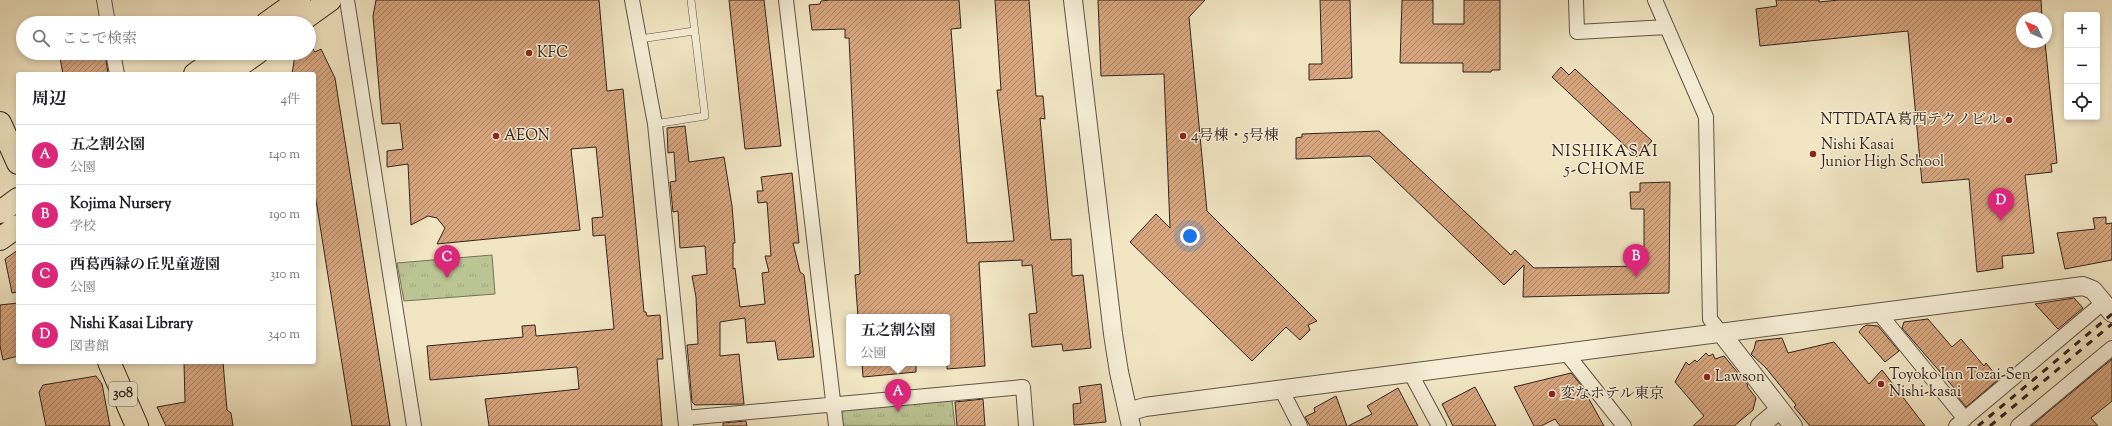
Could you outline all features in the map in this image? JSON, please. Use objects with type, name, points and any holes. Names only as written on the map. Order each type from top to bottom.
[{"type":"main road","points":[[277,16],[299,0]]},
{"type":"main road","points":[[308,16],[330,0]]},
{"type":"main road","points":[[198,72],[215,60]]},
{"type":"main road","points":[[231,72],[247,60]]},
{"type":"main road","points":[[0,123],[16,159]]},
{"type":"main road","points":[[0,212],[16,200]]},
{"type":"main road","points":[[0,239],[16,227]]},
{"type":"main road","name":"308","points":[[110,364],[138,426]]},
{"type":"street","points":[[104,0],[107,16]]},
{"type":"street","points":[[347,0],[414,426]]},
{"type":"street","points":[[632,0],[655,124],[686,422],[834,404],[1023,387],[1026,426]]},
{"type":"street","points":[[786,0],[836,426]]},
{"type":"street","points":[[1074,0],[1112,326],[1119,372],[1130,419],[1145,407],[1282,391],[2083,286],[2093,290],[2108,307],[1960,422],[1879,313]]},
{"type":"street","points":[[1576,0],[1576,32],[1667,27]]},
{"type":"street","points":[[1655,0],[1706,117],[1710,319],[1793,426]]},
{"type":"street","points":[[114,60],[117,72]]},
{"type":"street","points":[[2018,426],[2112,348]]},
{"type":"street","points":[[1567,354],[1624,426]]},
{"type":"street","points":[[1411,374],[1439,426]]},
{"type":"street","points":[[1282,391],[1300,426]]},
{"type":"street","points":[[1760,426],[1780,409]]},
{"type":"lane","points":[[655,124],[705,116],[691,0]]},
{"type":"lane","points":[[640,39],[694,31]]},
{"type":"green space","points":[[492,255],[495,294],[404,301],[397,263]]},
{"type":"green space","points":[[952,400],[955,426],[841,426],[840,416],[846,409]]},
{"type":"building","name":"AEON","points":[[376,0],[599,0],[607,91],[623,89],[644,312],[646,312],[647,316],[660,315],[663,359],[657,359],[662,426],[489,426],[485,399],[579,389],[577,367],[430,380],[427,346],[523,337],[522,326],[535,325],[536,336],[614,329],[605,235],[593,236],[592,218],[603,217],[596,147],[571,149],[580,230],[437,244],[445,228],[437,218],[428,216],[411,225],[408,164],[387,167],[387,151],[403,149],[400,123],[382,124],[373,16]]},
{"type":"building","points":[[729,0],[764,0],[781,146],[745,149]]},
{"type":"building","points":[[959,0],[961,28],[951,29],[967,243],[1014,241],[997,90],[1001,90],[995,0],[1029,0],[1036,96],[1043,96],[1045,119],[1040,118],[1051,240],[1071,239],[1072,276],[1083,275],[1091,348],[1063,351],[1062,344],[1032,347],[1029,314],[1037,313],[1032,265],[1022,266],[1022,260],[979,262],[985,366],[947,369],[947,366],[950,366],[950,314],[858,314],[855,275],[860,274],[849,38],[845,38],[845,29],[812,30],[809,5],[820,4],[821,1]]},
{"type":"building","name":"4号棟・5号棟","points":[[1098,0],[1205,0],[1189,17],[1207,211],[1317,321],[1308,325],[1310,330],[1300,340],[1286,327],[1252,361],[1130,242],[1156,214],[1170,228],[1164,74],[1101,76]]},
{"type":"building","points":[[1320,0],[1350,0],[1352,78],[1309,80],[1309,64],[1322,64]]},
{"type":"building","points":[[1402,0],[1433,0],[1433,24],[1464,24],[1464,0],[1500,0],[1500,70],[1492,70],[1491,72],[1463,72],[1463,63],[1400,63]]},
{"type":"building","name":"NTTDATA葛西テクノビル","points":[[1776,0],[1819,0],[1819,2],[1839,0],[2041,0],[2042,12],[2016,12],[2016,48],[2046,48],[2057,163],[2051,164],[2052,172],[2025,175],[2034,253],[2002,256],[2003,268],[1977,272],[1969,179],[1922,183],[1908,31],[1760,46],[1756,9],[1777,6]]},
{"type":"building","points":[[321,49],[335,78],[390,426],[352,426],[316,201],[316,72],[292,72],[294,60],[316,60],[316,52]]},
{"type":"building","points":[[60,60],[106,60],[108,72],[63,72]]},
{"type":"building","points":[[1561,67],[1569,75],[1575,69],[1652,141],[1637,157],[1552,77]]},
{"type":"building","points":[[685,126],[689,162],[724,157],[732,206],[735,243],[733,243],[733,269],[735,268],[740,307],[765,304],[762,273],[769,272],[765,256],[771,256],[767,202],[758,203],[757,191],[763,191],[761,177],[792,173],[799,243],[793,243],[800,272],[804,275],[814,357],[778,360],[775,341],[747,343],[745,318],[720,322],[720,356],[739,354],[744,404],[695,405],[692,402],[687,345],[698,344],[696,297],[692,276],[707,274],[705,246],[680,248],[678,211],[673,212],[670,182],[676,181],[674,152],[668,153],[667,128]]},
{"type":"building","points":[[1379,131],[1511,255],[1515,250],[1534,268],[1644,266],[1644,209],[1631,209],[1630,192],[1640,192],[1640,183],[1670,182],[1669,293],[1523,297],[1524,265],[1504,285],[1370,156],[1296,159],[1296,138],[1302,137],[1302,134]]},
{"type":"building","points":[[2106,217],[2106,224],[2112,223],[2112,260],[2065,269],[2057,233],[2095,229],[2093,218]]},
{"type":"building","points":[[16,251],[16,292],[12,293],[5,259]]},
{"type":"building","points":[[2074,298],[2083,308],[2058,329],[2035,304]]},
{"type":"building","points":[[16,303],[16,357],[3,360],[0,346],[0,305]]},
{"type":"building","points":[[1928,319],[1952,347],[1961,339],[1984,366],[1986,363],[1999,379],[1966,407],[1953,391],[1955,389],[1902,328],[1904,322]]},
{"type":"building","points":[[1867,325],[1878,326],[1899,351],[1885,362],[1859,332]]},
{"type":"building","points":[[1782,338],[1788,353],[1834,342],[1869,384],[1882,370],[1925,426],[1810,426],[1794,407],[1796,405],[1766,368],[1751,354],[1756,341]]},
{"type":"building","points":[[1706,353],[1709,356],[1713,354],[1715,359],[1724,356],[1748,385],[1747,386],[1756,398],[1753,410],[1734,426],[1693,426],[1704,416],[1675,382],[1686,362],[1689,365],[1695,360],[1697,362]]},
{"type":"building","points":[[2112,359],[2112,401],[2091,418],[2098,426],[2031,426]]},
{"type":"building","points":[[184,364],[223,364],[227,410],[231,413],[233,426],[166,426],[157,407],[185,402]]},
{"type":"building","points":[[862,366],[916,366],[916,372],[863,377]]},
{"type":"building","name":"変なホテル東京","points":[[1571,373],[1581,385],[1604,426],[1560,426],[1555,419],[1541,426],[1534,426],[1514,387]]},
{"type":"building","points":[[96,376],[102,384],[110,426],[46,426],[39,392],[43,385]]},
{"type":"building","points":[[1101,384],[1106,422],[1074,425],[1073,404],[1081,403],[1079,387]]},
{"type":"building","points":[[1475,387],[1496,426],[1453,426],[1442,404]]},
{"type":"building","points":[[1398,388],[1418,426],[1348,426],[1372,414],[1367,406]]},
{"type":"building","points":[[1336,396],[1347,426],[1310,426],[1305,417],[1315,412],[1314,408]]},
{"type":"building","points":[[983,399],[985,426],[957,426],[955,402]]},
{"type":"building","points":[[746,421],[747,426],[723,426],[723,423]]},
{"type":"railway","points":[[1978,426],[2112,314]]},
{"type":"railway","points":[[1990,426],[2112,324]]},
{"type":"place","name":"KFC","points":[[529,53]]},
{"type":"place","name":"NTTDATA葛西テクノビル","points":[[2009,120]]},
{"type":"place","name":"AEON","points":[[496,136]]},
{"type":"place","name":"4号棟・5号棟","points":[[1183,136]]},
{"type":"place","name":"Nishi Kasai Junior High School","points":[[1813,154]]},
{"type":"place","name":"Nishi Kasai Library","points":[[2001,221]]},
{"type":"place","name":"Kojima Nursery","points":[[1636,277]]},
{"type":"place","name":"西葛西緑の丘児童遊園","points":[[447,278]]},
{"type":"place","name":"Lawson","points":[[1707,377]]},
{"type":"place","name":"Toyoko Inn Tozai-Sen Nishi-kasai","points":[[1881,384]]},
{"type":"place","name":"変なホテル東京","points":[[1552,394]]},
{"type":"place","name":"五之割公園","points":[[898,412]]},
{"type":"district","name":"NISHIKASAI 5-CHOME","points":[[1605,161]]}]
